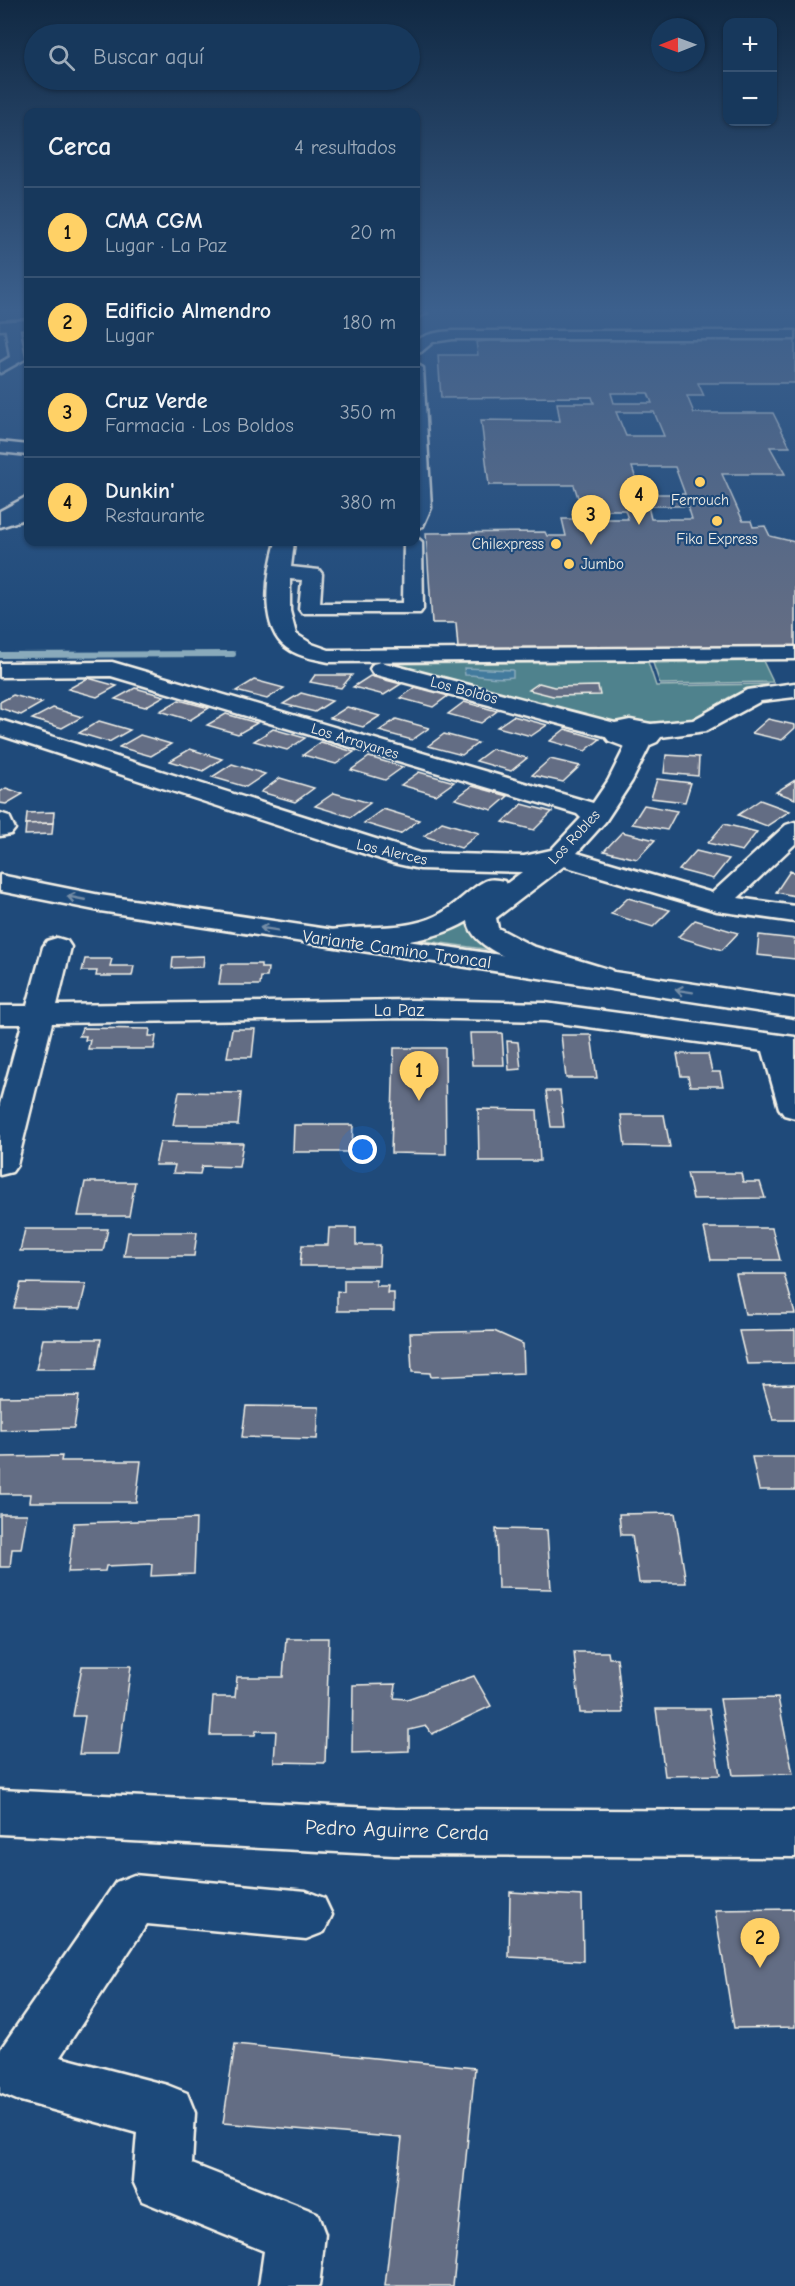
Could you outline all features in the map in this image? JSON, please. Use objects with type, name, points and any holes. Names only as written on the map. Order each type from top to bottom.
[{"type":"street","points":[[0,440],[24,443]]},
{"type":"street","points":[[420,443],[422,508],[420,513]]},
{"type":"street","points":[[0,447],[24,450]]},
{"type":"street","points":[[0,520],[24,504]]},
{"type":"street","points":[[0,520],[24,513]]},
{"type":"street","points":[[284,546],[280,573],[279,621],[283,632],[304,650],[328,656],[795,652]]},
{"type":"street","points":[[280,573],[312,574],[309,609],[412,609],[413,546]]},
{"type":"street","name":"Los Boldos","points":[[308,667],[382,669],[632,735]]},
{"type":"street","name":"Los Arrayanes","points":[[0,670],[112,669],[591,813]]},
{"type":"street","points":[[632,735],[698,726],[755,695],[795,690]]},
{"type":"street","name":"Los Alerces","points":[[0,727],[402,857],[420,861],[524,864],[560,856],[717,903],[795,914]]},
{"type":"street","name":"Los Robles","points":[[324,938],[375,936],[430,928],[478,909],[560,856],[591,813],[620,781],[632,735]]},
{"type":"street","name":"Los Robles","points":[[478,909],[524,864],[591,813]]},
{"type":"street","points":[[717,903],[795,830]]},
{"type":"street","name":"Variante Camino Troncal","points":[[0,883],[100,903],[795,1008]]},
{"type":"street","points":[[478,909],[485,932],[492,938],[527,953],[615,980]]},
{"type":"street","points":[[0,1165],[11,1083],[38,1014],[57,947]]},
{"type":"street","name":"La Paz","points":[[0,1015],[411,1010],[544,1012],[786,1044]]},
{"type":"street","points":[[786,1044],[795,1108]]},
{"type":"street","name":"Pedro Aguirre Cerda","points":[[0,1812],[394,1832],[795,1834]]},
{"type":"street","points":[[289,2286],[296,2234],[162,2181],[167,2113],[9,2069],[134,1899],[306,1915]]},
{"type":"green space","points":[[763,661],[773,682],[660,684],[653,663]]},
{"type":"green space","points":[[648,662],[656,686],[768,684],[728,698],[688,720],[668,723],[609,722],[388,664]]},
{"type":"green space","points":[[473,912],[505,952],[420,940],[451,928]]},
{"type":"water","points":[[464,668],[513,670],[513,677],[465,675]]},
{"type":"building","points":[[481,420],[619,420],[626,436],[664,436],[657,420],[776,420],[790,447],[770,447],[785,474],[722,474],[743,521],[751,521],[753,527],[765,526],[770,536],[795,542],[795,647],[458,648],[456,623],[432,623],[426,533],[545,532],[547,536],[566,536],[562,519],[628,519],[625,510],[582,510],[574,485],[489,485]],"holes":[[[632,467],[675,467],[685,494],[641,494]],[[648,506],[688,506],[692,519],[651,519]]]},
{"type":"building","points":[[315,675],[352,675],[341,688],[310,682]]},
{"type":"building","points":[[370,676],[401,684],[384,695],[353,687]]},
{"type":"building","points":[[88,678],[117,686],[97,697],[68,689]]},
{"type":"building","points":[[254,680],[284,688],[267,699],[236,691]]},
{"type":"building","points":[[539,683],[554,687],[598,686],[600,695],[553,696],[529,690]]},
{"type":"building","points":[[416,687],[449,695],[433,707],[400,698]]},
{"type":"building","points":[[135,688],[164,696],[145,707],[115,699]]},
{"type":"building","points":[[301,693],[332,701],[315,712],[283,704]]},
{"type":"building","points":[[13,695],[42,703],[21,715],[0,708],[0,702]]},
{"type":"building","points":[[179,700],[209,708],[190,720],[160,711]]},
{"type":"building","points":[[464,702],[497,711],[481,723],[448,714]]},
{"type":"building","points":[[347,707],[380,716],[363,727],[330,718]]},
{"type":"building","points":[[53,708],[82,717],[62,728],[32,719]]},
{"type":"building","points":[[226,714],[257,723],[238,734],[207,725]]},
{"type":"building","points":[[513,716],[547,725],[531,736],[497,727]]},
{"type":"building","points":[[396,719],[429,728],[412,740],[379,731]]},
{"type":"building","points":[[768,719],[795,725],[795,728],[782,740],[752,733]]},
{"type":"building","points":[[99,721],[130,730],[109,742],[79,733]]},
{"type":"building","points":[[273,729],[305,738],[287,750],[254,741]]},
{"type":"building","points":[[565,729],[600,739],[585,751],[550,741]]},
{"type":"building","points":[[444,734],[478,743],[462,755],[428,746]]},
{"type":"building","points":[[140,735],[171,744],[151,756],[119,747]]},
{"type":"building","points":[[321,742],[354,752],[336,764],[303,755]]},
{"type":"building","points":[[190,749],[222,759],[203,771],[170,761]]},
{"type":"building","points":[[492,749],[527,758],[511,771],[476,761]]},
{"type":"building","points":[[666,755],[699,757],[698,776],[664,773]]},
{"type":"building","points":[[369,757],[403,767],[385,780],[351,770]]},
{"type":"building","points":[[550,759],[580,766],[563,782],[532,775]]},
{"type":"building","points":[[232,764],[265,774],[246,787],[212,777]]},
{"type":"building","points":[[419,772],[454,782],[436,795],[401,785]]},
{"type":"building","points":[[280,778],[314,788],[295,802],[261,792]]},
{"type":"building","points":[[657,779],[691,783],[685,802],[651,798]]},
{"type":"building","points":[[795,780],[795,799],[776,792]]},
{"type":"building","points":[[472,786],[508,796],[492,810],[455,799]]},
{"type":"building","points":[[6,788],[23,794],[6,804],[0,803],[0,792]]},
{"type":"building","points":[[334,793],[370,803],[351,817],[315,806]]},
{"type":"building","points":[[760,800],[790,811],[767,826],[738,815]]},
{"type":"building","points":[[522,804],[552,812],[534,830],[503,822]]},
{"type":"building","points":[[644,805],[677,811],[667,830],[632,824]]},
{"type":"building","points":[[383,809],[419,820],[400,834],[364,823]]},
{"type":"building","points":[[54,812],[53,823],[26,824],[27,813]]},
{"type":"building","points":[[442,822],[479,833],[461,848],[424,836]]},
{"type":"building","points":[[53,823],[52,834],[25,835],[26,824]]},
{"type":"building","points":[[724,824],[757,832],[742,851],[708,843]]},
{"type":"building","points":[[622,832],[655,840],[637,859],[604,851]]},
{"type":"building","points":[[696,851],[729,859],[713,879],[679,870]]},
{"type":"building","points":[[790,871],[795,873],[795,896],[776,892]]},
{"type":"building","points":[[628,898],[670,910],[653,927],[611,914]]},
{"type":"building","points":[[695,920],[738,933],[722,950],[678,937]]},
{"type":"building","points":[[759,935],[795,939],[795,959],[757,955]]},
{"type":"building","points":[[204,956],[203,967],[172,968],[173,957]]},
{"type":"building","points":[[85,959],[112,959],[110,966],[134,966],[132,976],[96,976],[97,971],[82,971]]},
{"type":"building","points":[[222,964],[261,964],[261,968],[268,968],[267,977],[261,977],[260,985],[219,985]]},
{"type":"building","points":[[82,1028],[150,1029],[149,1036],[156,1036],[154,1049],[88,1049],[90,1040],[85,1040],[86,1036],[79,1036]]},
{"type":"building","points":[[232,1029],[255,1029],[252,1057],[227,1057]]},
{"type":"building","points":[[470,1033],[502,1033],[504,1065],[472,1065]]},
{"type":"building","points":[[561,1035],[591,1035],[597,1078],[566,1078]]},
{"type":"building","points":[[507,1041],[518,1042],[521,1069],[509,1070]]},
{"type":"building","points":[[394,1048],[445,1048],[446,1154],[391,1153]]},
{"type":"building","points":[[677,1054],[708,1054],[712,1072],[720,1072],[723,1086],[690,1086],[688,1076],[681,1076]]},
{"type":"building","points":[[546,1091],[560,1091],[564,1127],[551,1127]]},
{"type":"building","points":[[179,1092],[241,1093],[238,1125],[173,1125]]},
{"type":"building","points":[[478,1109],[537,1110],[540,1161],[479,1161]]},
{"type":"building","points":[[621,1115],[664,1115],[670,1147],[625,1146]]},
{"type":"building","points":[[294,1125],[353,1125],[352,1152],[293,1152]]},
{"type":"building","points":[[160,1142],[243,1143],[239,1167],[202,1166],[200,1174],[173,1173],[175,1165],[155,1165]]},
{"type":"building","points":[[687,1173],[741,1173],[743,1182],[760,1182],[765,1198],[693,1199]]},
{"type":"building","points":[[85,1182],[135,1182],[129,1216],[78,1216]]},
{"type":"building","points":[[329,1228],[356,1228],[356,1245],[380,1245],[379,1266],[300,1266],[302,1245],[328,1245]]},
{"type":"building","points":[[704,1228],[772,1228],[780,1260],[711,1260]]},
{"type":"building","points":[[25,1229],[108,1229],[103,1251],[20,1251]]},
{"type":"building","points":[[128,1232],[197,1232],[194,1256],[124,1256]]},
{"type":"building","points":[[736,1274],[784,1274],[795,1314],[745,1314]]},
{"type":"building","points":[[344,1280],[376,1280],[376,1286],[388,1286],[387,1293],[394,1293],[394,1311],[337,1311],[337,1291],[344,1292]]},
{"type":"building","points":[[21,1283],[86,1284],[80,1309],[14,1308]]},
{"type":"building","points":[[795,1330],[795,1363],[747,1364],[739,1331]]},
{"type":"building","points":[[494,1331],[523,1344],[524,1373],[431,1377],[430,1373],[412,1372],[410,1333]]},
{"type":"building","points":[[43,1339],[101,1339],[96,1369],[36,1369]]},
{"type":"building","points":[[795,1384],[795,1420],[773,1420],[763,1385]]},
{"type":"building","points":[[79,1396],[74,1428],[0,1430],[0,1397]]},
{"type":"building","points":[[246,1406],[319,1407],[317,1439],[242,1437]]},
{"type":"building","points":[[62,1456],[61,1461],[141,1461],[136,1502],[30,1502],[31,1494],[0,1494],[0,1457]]},
{"type":"building","points":[[752,1457],[795,1457],[795,1490],[759,1490]]},
{"type":"building","points":[[675,1513],[686,1583],[639,1583],[632,1535],[621,1535],[619,1514]]},
{"type":"building","points":[[0,1514],[27,1514],[21,1549],[12,1549],[10,1567],[0,1567]]},
{"type":"building","points":[[196,1519],[194,1574],[151,1576],[152,1564],[106,1566],[105,1571],[68,1572],[74,1523]]},
{"type":"building","points":[[496,1529],[547,1530],[551,1589],[498,1588]]},
{"type":"building","points":[[286,1638],[329,1638],[325,1763],[274,1762],[276,1731],[256,1731],[255,1735],[210,1735],[213,1697],[235,1697],[237,1677],[283,1677]]},
{"type":"building","points":[[574,1652],[608,1652],[609,1658],[617,1658],[623,1713],[580,1713]]},
{"type":"building","points":[[82,1666],[131,1666],[119,1754],[79,1754],[85,1716],[73,1716]]},
{"type":"building","points":[[474,1676],[491,1706],[432,1734],[426,1726],[409,1730],[409,1751],[352,1753],[353,1685],[396,1684],[394,1698],[407,1699]]},
{"type":"building","points":[[778,1698],[793,1774],[733,1775],[720,1699]]},
{"type":"building","points":[[656,1709],[709,1709],[720,1775],[665,1776]]},
{"type":"building","points":[[510,1892],[582,1896],[583,1961],[509,1957]]},
{"type":"building","points":[[795,1909],[795,2027],[734,2028],[715,1910]]},
{"type":"building","points":[[235,2044],[475,2068],[453,2286],[385,2286],[402,2138],[223,2123]]},
{"type":"waterway","points":[[0,655],[233,654]]},
{"type":"place","name":"Ferrouch","points":[[700,482]]},
{"type":"place","name":"Fika Express","points":[[717,521]]},
{"type":"place","name":"Dunkin'","points":[[639,525]]},
{"type":"place","name":"Chilexpress","points":[[556,544]]},
{"type":"place","name":"Cruz Verde","points":[[591,545]]},
{"type":"place","name":"Jumbo","points":[[569,564]]},
{"type":"place","name":"CMA CGM","points":[[419,1101]]},
{"type":"place","name":"Edificio Almendro","points":[[760,1968]]}]
